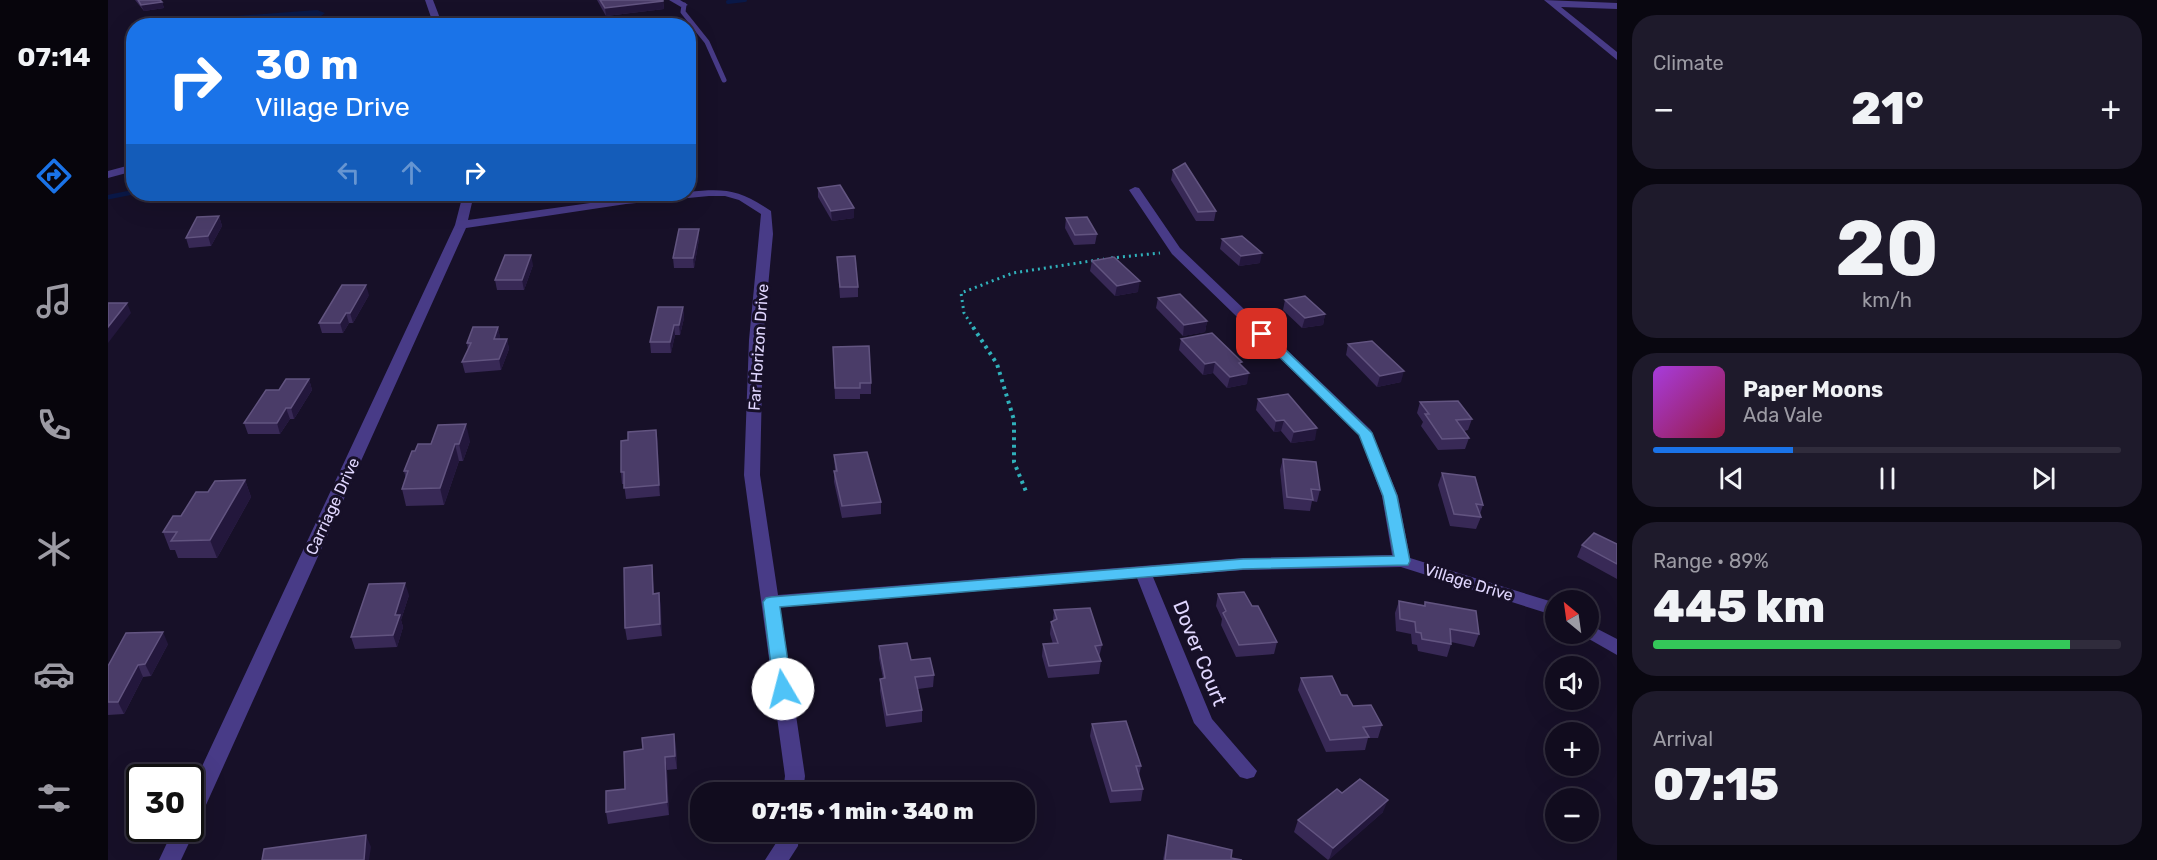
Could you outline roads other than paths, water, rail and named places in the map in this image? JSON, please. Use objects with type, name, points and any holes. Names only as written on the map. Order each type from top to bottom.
[{"type":"street","points":[[429,0],[436,18]]},
{"type":"street","points":[[673,0],[684,5]]},
{"type":"street","points":[[1551,2],[1617,6]]},
{"type":"street","points":[[1551,2],[1617,57]]},
{"type":"street","points":[[108,175],[126,169]]},
{"type":"street","points":[[1136,190],[1176,251],[1366,433],[1390,496],[1402,561]]},
{"type":"street","name":"Far Horizon Drive","points":[[696,194],[725,194],[743,198],[767,213],[767,234],[756,340],[752,475],[794,782]]},
{"type":"street","name":"Carriage Drive","points":[[204,785],[461,225],[466,201]]},
{"type":"street","name":"Far Horizon Drive","points":[[461,225],[626,201]]},
{"type":"street","name":"Village Drive","points":[[771,602],[1243,564],[1402,561],[1545,606]]},
{"type":"street","name":"Dover Court","points":[[1143,573],[1204,723],[1247,771]]},
{"type":"street","points":[[1599,637],[1617,648]]},
{"type":"street","points":[[170,860],[178,842]]},
{"type":"street","points":[[776,860],[788,842]]},
{"type":"lane","points":[[684,5],[683,12],[688,18]]},
{"type":"lane","points":[[696,28],[707,42],[724,80]]},
{"type":"water","points":[[317,10],[325,13],[316,18],[209,18]]},
{"type":"waterway","points":[[728,2],[745,0]]},
{"type":"waterway","points":[[109,197],[126,194]]}]
